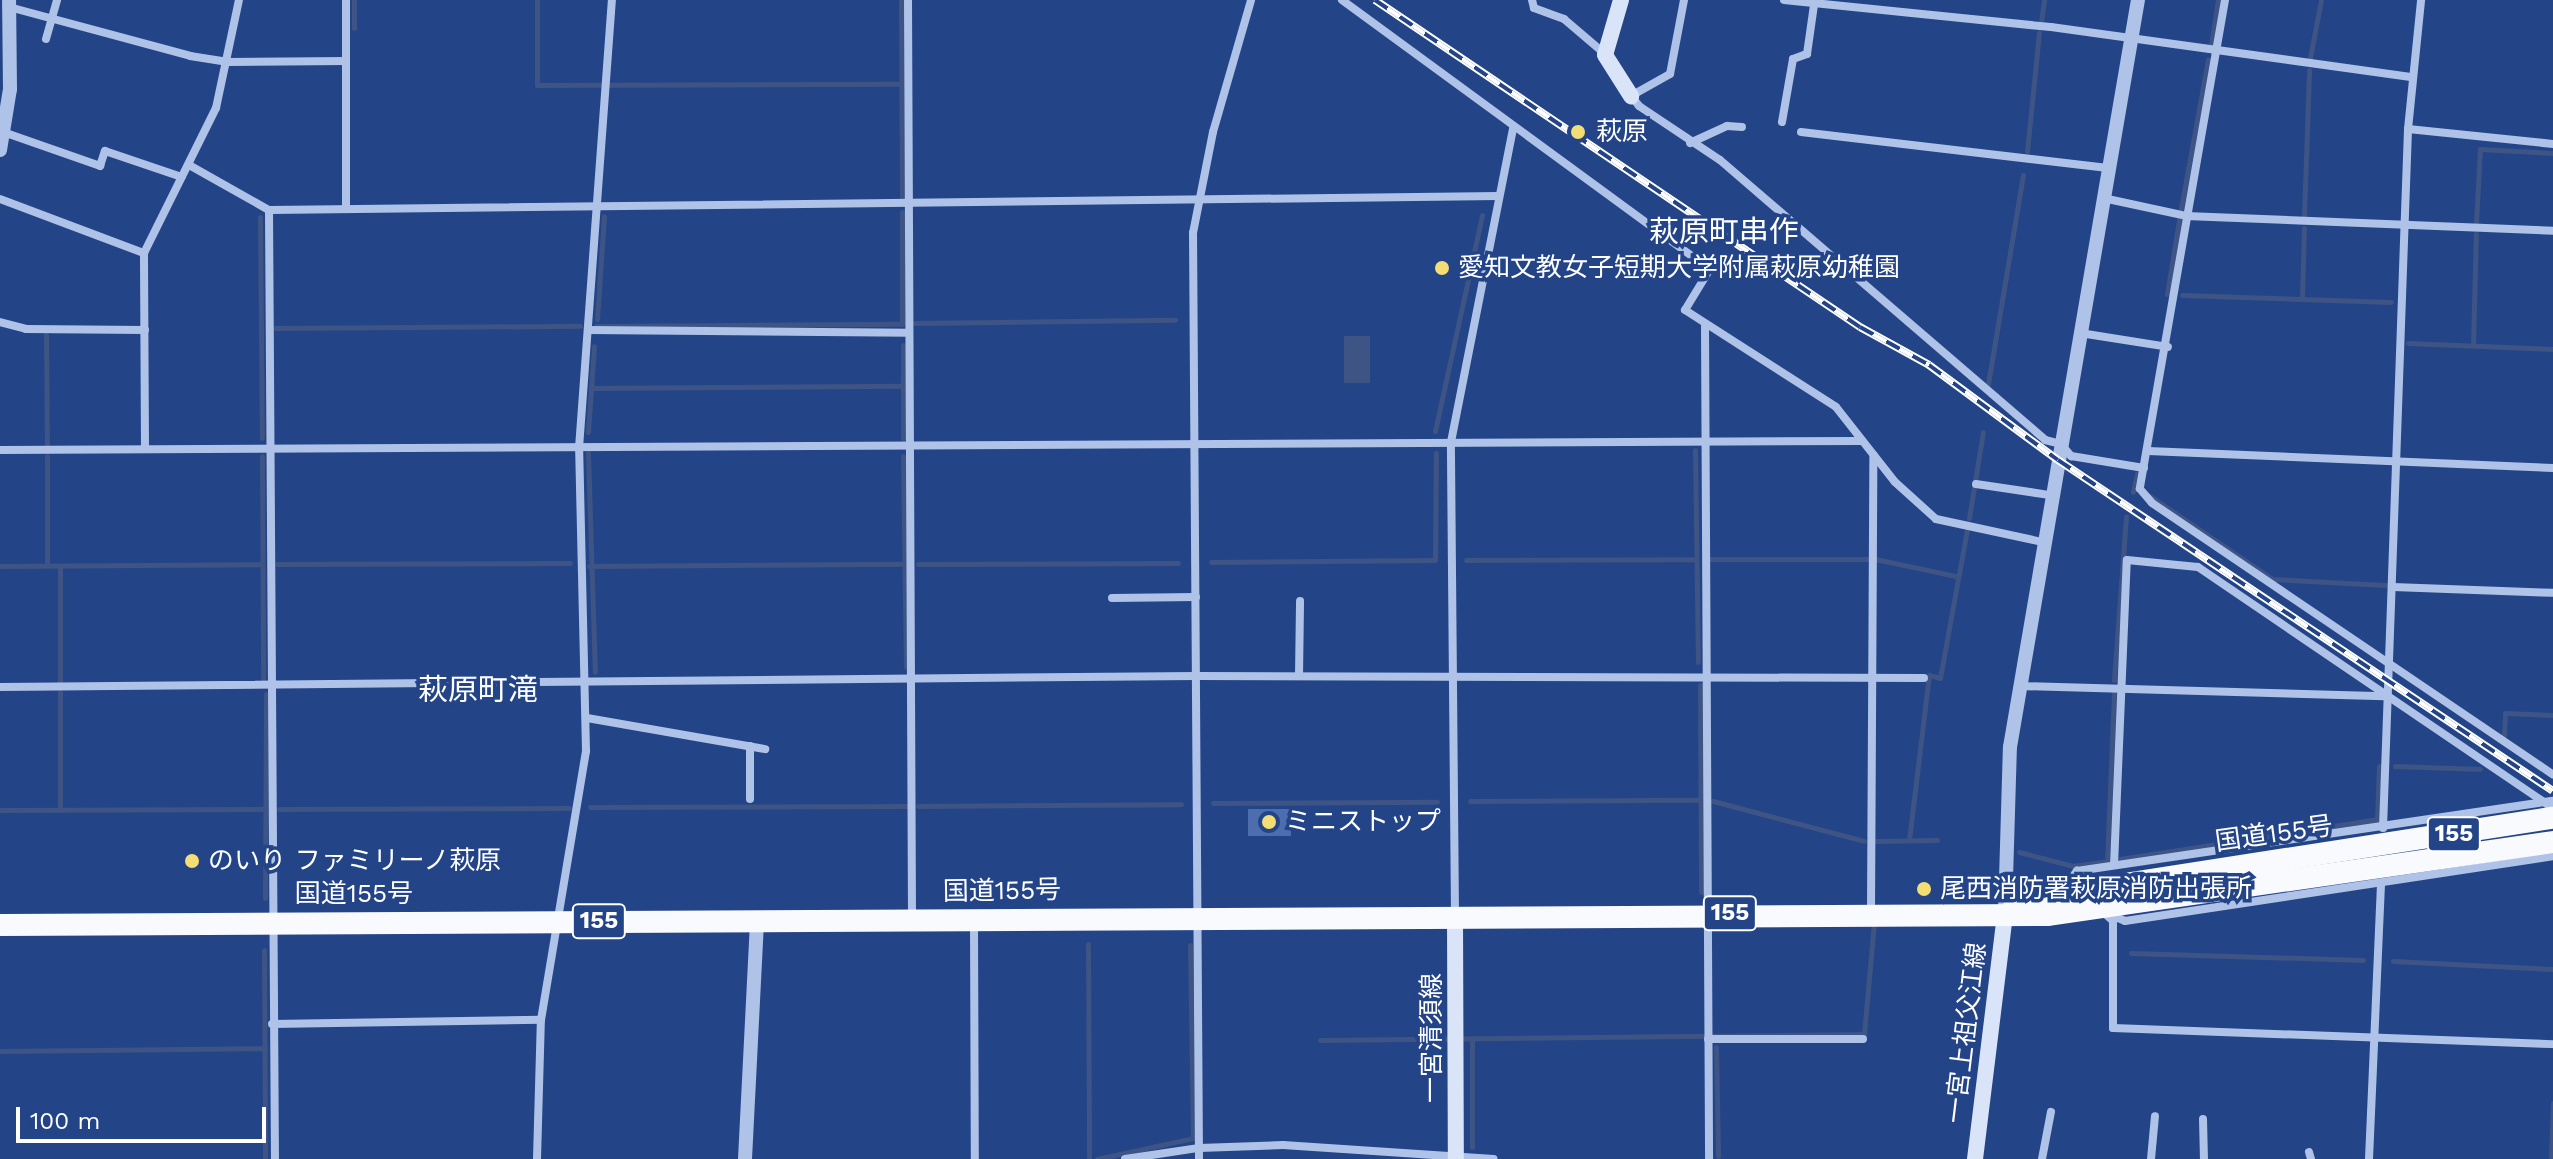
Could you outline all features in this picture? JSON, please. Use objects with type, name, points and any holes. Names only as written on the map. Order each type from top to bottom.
[{"type":"highway","name":"国道155号","points":[[0,925],[2102,911],[2358,860],[2550,807]]},
{"type":"highway","name":"国道155号","points":[[2005,913],[2060,894],[2358,860],[2553,842]]},
{"type":"main road","points":[[1621,0],[1605,55],[1631,96]]},
{"type":"main road","name":"一宮上祖父江線","points":[[1975,1159],[2005,913]]},
{"type":"main road","name":"一宮清須線","points":[[1455,916],[1456,1158]]},
{"type":"street","points":[[46,39],[57,0]]},
{"type":"street","points":[[145,449],[144,253],[216,108],[239,0]]},
{"type":"street","points":[[346,0],[346,205]]},
{"type":"street","points":[[537,1159],[541,1020],[559,921],[587,718],[579,448],[612,0]]},
{"type":"street","points":[[908,0],[912,920]]},
{"type":"street","points":[[1199,1159],[1194,443],[1197,201],[1251,0]]},
{"type":"street","points":[[1342,0],[1513,128],[1710,269],[1685,310],[1705,326],[1836,407],[1873,455],[1936,519],[2042,542]]},
{"type":"street","points":[[1532,0],[1534,8],[1564,19],[1605,55]]},
{"type":"street","points":[[1684,0],[1670,74],[1631,96],[1690,143],[1720,160],[1809,244],[2045,440],[2061,444],[2071,456],[2144,468]]},
{"type":"street","points":[[1784,0],[1814,5],[1846,4],[2131,38],[2216,53],[2413,77]]},
{"type":"street","points":[[2005,913],[2004,829],[2020,686],[2050,495],[2138,0]]},
{"type":"street","points":[[2225,0],[2186,216],[2168,347],[2140,489],[2152,503],[2553,774]]},
{"type":"street","points":[[2383,828],[2408,129],[2421,0]]},
{"type":"street","points":[[0,150],[6,133],[9,4],[52,18],[227,62],[346,61]]},
{"type":"street","points":[[1782,122],[1793,59],[1807,54],[1814,5]]},
{"type":"street","points":[[1690,143],[1727,126],[1742,127]]},
{"type":"street","points":[[1455,916],[1451,442],[1513,128]]},
{"type":"street","points":[[2408,129],[2553,144]]},
{"type":"street","points":[[1801,132],[2108,168]]},
{"type":"street","points":[[6,133],[100,166],[105,151],[182,177]]},
{"type":"street","points":[[189,165],[269,210],[346,205],[908,206],[1499,196]]},
{"type":"street","points":[[2103,198],[2186,216],[2553,231]]},
{"type":"street","points":[[0,199],[144,253]]},
{"type":"street","points":[[269,210],[275,1159]]},
{"type":"street","points":[[0,322],[26,329],[145,330]]},
{"type":"street","points":[[1705,326],[1709,1159]]},
{"type":"street","points":[[588,330],[909,333]]},
{"type":"street","points":[[2080,333],[2168,347]]},
{"type":"street","points":[[0,450],[1862,441]]},
{"type":"street","points":[[2148,451],[2553,468]]},
{"type":"street","points":[[1871,912],[1873,455]]},
{"type":"street","points":[[1976,484],[2050,495]]},
{"type":"street","points":[[2114,865],[2127,560],[2198,567],[2553,808]]},
{"type":"street","points":[[2393,587],[2553,593]]},
{"type":"street","points":[[1112,598],[1196,597]]},
{"type":"street","points":[[1299,676],[1300,601]]},
{"type":"street","points":[[0,687],[1197,676],[1451,678],[1874,674],[1924,678]]},
{"type":"street","points":[[2020,686],[2122,686],[2389,696]]},
{"type":"street","points":[[587,718],[765,749]]},
{"type":"street","points":[[750,746],[750,799]]},
{"type":"street","points":[[2060,894],[2077,871],[2550,807]]},
{"type":"street","points":[[2102,911],[2125,921],[2553,856]]},
{"type":"street","points":[[2369,1159],[2381,884]]},
{"type":"street","points":[[2102,911],[2113,921],[2113,1028],[2553,1044]]},
{"type":"street","points":[[974,918],[975,1159]]},
{"type":"street","points":[[745,1159],[757,920]]},
{"type":"street","points":[[272,1024],[541,1020]]},
{"type":"street","points":[[1708,1039],[1863,1039]]},
{"type":"street","points":[[2042,1159],[2051,1112]]},
{"type":"street","points":[[2151,1159],[2155,1116]]},
{"type":"street","points":[[2203,1119],[2204,1159]]},
{"type":"street","points":[[1125,1159],[1199,1148],[1283,1145],[1494,1159]]},
{"type":"water","points":[[1344,336],[1370,336],[1370,383],[1344,383]]},
{"type":"building","name":"ミニストップ","points":[[1248,809],[1291,809],[1291,836],[1248,836]]},
{"type":"waterway","points":[[354,0],[354,28]]},
{"type":"waterway","points":[[537,0],[537,85],[902,84]]},
{"type":"waterway","points":[[901,0],[902,199]]},
{"type":"waterway","points":[[2041,22],[2044,0]]},
{"type":"waterway","points":[[2211,45],[2218,0]]},
{"type":"waterway","points":[[2310,58],[2321,0]]},
{"type":"waterway","points":[[2027,151],[2039,33]]},
{"type":"waterway","points":[[2181,208],[2208,59]]},
{"type":"waterway","points":[[2304,216],[2309,70]]},
{"type":"waterway","points":[[2476,223],[2480,149],[2553,153]]},
{"type":"waterway","points":[[1988,384],[2023,175]]},
{"type":"waterway","points":[[596,326],[902,324],[902,212]]},
{"type":"waterway","points":[[2167,294],[2180,214]]},
{"type":"waterway","points":[[1435,431],[1482,215]]},
{"type":"waterway","points":[[597,319],[604,216]]},
{"type":"waterway","points":[[260,217],[262,438]]},
{"type":"waterway","points":[[2302,298],[2304,228]]},
{"type":"waterway","points":[[2473,345],[2476,234]]},
{"type":"waterway","points":[[2182,295],[2391,302]]},
{"type":"waterway","points":[[914,323],[1175,320]]},
{"type":"waterway","points":[[275,328],[580,326]]},
{"type":"waterway","points":[[46,335],[47,445]]},
{"type":"waterway","points":[[2408,343],[2553,349]]},
{"type":"waterway","points":[[903,345],[903,438]]},
{"type":"waterway","points":[[588,432],[594,346]]},
{"type":"waterway","points":[[591,388],[903,386]]},
{"type":"waterway","points":[[1969,518],[1983,432]]},
{"type":"waterway","points":[[1695,450],[1698,662]]},
{"type":"waterway","points":[[588,453],[595,672]]},
{"type":"waterway","points":[[1211,562],[1435,560],[1436,453]]},
{"type":"waterway","points":[[47,456],[47,566]]},
{"type":"waterway","points":[[262,456],[263,679]]},
{"type":"waterway","points":[[903,456],[906,667]]},
{"type":"waterway","points":[[2133,492],[2137,473]]},
{"type":"waterway","points":[[2150,496],[2272,579],[2386,585]]},
{"type":"waterway","points":[[2114,680],[2126,516]]},
{"type":"waterway","points":[[1909,840],[1929,675],[1940,678],[1967,530]]},
{"type":"waterway","points":[[1466,560],[1696,559]]},
{"type":"waterway","points":[[1709,559],[1868,559]]},
{"type":"waterway","points":[[1875,559],[1956,576]]},
{"type":"waterway","points":[[277,564],[570,563]]},
{"type":"waterway","points":[[918,564],[1178,563]]},
{"type":"waterway","points":[[0,566],[262,564]]},
{"type":"waterway","points":[[589,566],[905,564]]},
{"type":"waterway","points":[[60,566],[60,683]]},
{"type":"waterway","points":[[1700,685],[1701,892]]},
{"type":"waterway","points":[[60,692],[60,810]]},
{"type":"waterway","points":[[2019,852],[2073,866],[2107,861],[2114,692]]},
{"type":"waterway","points":[[265,898],[266,694]]},
{"type":"waterway","points":[[2504,735],[2505,713],[2553,715]]},
{"type":"waterway","points":[[2120,859],[2377,819],[2379,766]]},
{"type":"waterway","points":[[2395,766],[2480,769]]},
{"type":"waterway","points":[[1470,801],[1699,800]]},
{"type":"waterway","points":[[1713,801],[1864,841]]},
{"type":"waterway","points":[[1213,803],[1437,802]]},
{"type":"waterway","points":[[918,806],[1181,804]]},
{"type":"waterway","points":[[590,807],[908,806]]},
{"type":"waterway","points":[[279,809],[569,808]]},
{"type":"waterway","points":[[0,810],[265,809]]},
{"type":"waterway","points":[[1876,841],[1937,840]]},
{"type":"waterway","points":[[1320,1040],[1864,1034],[1874,922]]},
{"type":"waterway","points":[[1088,944],[1089,1159]]},
{"type":"waterway","points":[[1097,1159],[1193,1138],[1190,945]]},
{"type":"waterway","points":[[264,950],[265,1159]]},
{"type":"waterway","points":[[2131,953],[2363,960]]},
{"type":"waterway","points":[[2393,961],[2553,969]]},
{"type":"waterway","points":[[1472,1038],[1472,1147]]},
{"type":"waterway","points":[[1716,1047],[1718,1156]]},
{"type":"waterway","points":[[0,1051],[265,1048]]},
{"type":"waterway","points":[[2551,1159],[2553,1103]]},
{"type":"railway","points":[[1375,0],[1860,327],[1929,365],[2058,460],[2553,791]]},
{"type":"place","name":"萩原","points":[[1578,132]]},
{"type":"place","name":"愛知文教女子短期大学附属萩原幼稚園","points":[[1442,268]]},
{"type":"place","name":"ミニストップ","points":[[1269,822]]},
{"type":"place","name":"のいり ファミリーノ萩原","points":[[192,861]]},
{"type":"place","name":"尾西消防署萩原消防出張所","points":[[1924,889]]},
{"type":"district","name":"萩原町串作","points":[[1724,232]]},
{"type":"district","name":"萩原町滝","points":[[478,690]]}]
